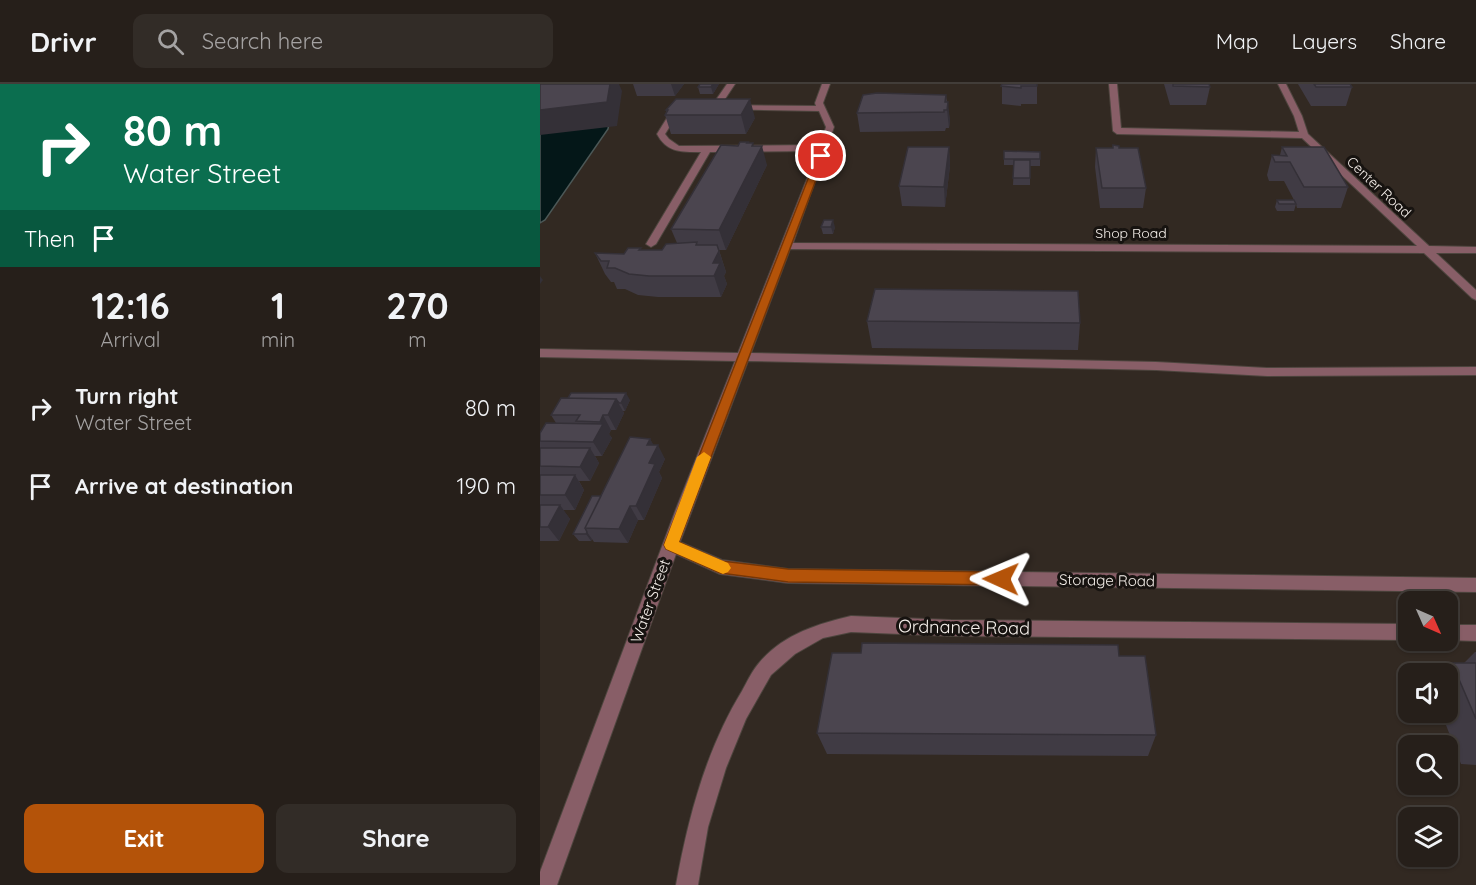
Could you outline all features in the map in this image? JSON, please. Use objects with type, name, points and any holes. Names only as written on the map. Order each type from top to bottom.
[{"type":"street","points":[[731,84],[711,107],[822,109]]},
{"type":"street","name":"Water Street","points":[[546,885],[671,545],[824,148],[830,127],[819,103],[826,84]]},
{"type":"street","points":[[1113,84],[1117,131],[1304,135]]},
{"type":"street","name":"Center Road","points":[[1282,84],[1298,116],[1304,135],[1476,296]]},
{"type":"street","points":[[687,107],[678,107],[661,134],[665,141],[678,149],[824,148]]},
{"type":"street","points":[[651,244],[707,149]]},
{"type":"street","name":"Shop Road","points":[[785,246],[1476,250]]},
{"type":"street","points":[[540,353],[1145,366],[1267,372],[1476,371]]},
{"type":"street","name":"Storage Road","points":[[671,545],[720,567],[788,576],[1476,585]]},
{"type":"street","name":"Ordnance Road","points":[[687,885],[697,827],[716,768],[739,713],[765,669],[789,648],[819,631],[851,624],[951,628],[1398,632]]},
{"type":"street","points":[[1458,633],[1476,633]]},
{"type":"shaded area","points":[[540,84],[616,84],[608,129],[545,220],[540,223]]},
{"type":"building","points":[[540,84],[610,84],[607,102],[540,110]]},
{"type":"building","points":[[700,84],[713,84],[711,87],[698,87]]},
{"type":"building","points":[[1002,84],[1037,84],[1037,86],[1021,86],[1021,88],[1001,86]]},
{"type":"building","points":[[1173,84],[1209,84],[1210,87],[1173,86]]},
{"type":"building","points":[[1314,84],[1350,84],[1352,87],[1316,87]]},
{"type":"building","points":[[877,93],[946,95],[947,110],[944,112],[857,113],[863,95]]},
{"type":"building","points":[[676,99],[750,99],[741,115],[665,115],[668,110],[666,110]]},
{"type":"building","points":[[740,142],[762,146],[719,230],[671,229],[721,145],[738,146]]},
{"type":"building","points":[[1113,145],[1119,148],[1138,148],[1146,188],[1102,188],[1096,148],[1113,148]]},
{"type":"building","points":[[908,147],[949,147],[944,187],[899,186]]},
{"type":"building","points":[[1282,147],[1324,147],[1348,187],[1304,187],[1290,162],[1275,162],[1272,155],[1287,156]]},
{"type":"building","points":[[1004,151],[1040,152],[1040,159],[1004,159]]},
{"type":"building","points":[[1014,160],[1030,160],[1030,178],[1013,178]]},
{"type":"building","points":[[1277,200],[1294,200],[1296,204],[1279,204]]},
{"type":"building","points":[[824,220],[833,220],[831,227],[821,227]]},
{"type":"building","points":[[697,242],[696,245],[717,245],[719,251],[713,263],[720,263],[714,276],[629,274],[615,268],[607,268],[609,261],[601,261],[595,253],[624,254],[628,248],[662,250],[666,244]]},
{"type":"building","points":[[875,289],[1078,291],[1080,323],[867,321]]},
{"type":"building","points":[[571,393],[626,393],[619,403],[616,399],[568,398]]},
{"type":"building","points":[[561,398],[616,399],[608,415],[603,415],[600,422],[576,421],[580,415],[551,415]]},
{"type":"building","points":[[546,423],[603,424],[593,442],[540,441],[540,433]]},
{"type":"building","points":[[630,437],[650,439],[647,445],[658,445],[649,463],[655,464],[636,506],[630,506],[619,529],[585,528]]},
{"type":"building","points":[[540,448],[590,448],[580,467],[540,466]]},
{"type":"building","points":[[540,475],[575,475],[565,495],[540,495]]},
{"type":"building","points":[[592,496],[601,496],[585,528],[586,534],[573,534]]},
{"type":"building","points":[[540,505],[560,505],[548,527],[540,527]]},
{"type":"building","points":[[862,643],[1118,645],[1119,656],[1145,656],[1156,735],[817,733],[832,653],[861,653]]},
{"type":"building","points":[[1458,663],[1476,663],[1476,719],[1458,677]]},
{"type":"slow traffic","points":[[704,457],[671,545],[723,568]]},
{"type":"route","points":[[821,156],[671,545],[720,567],[788,576],[1001,579]]}]
